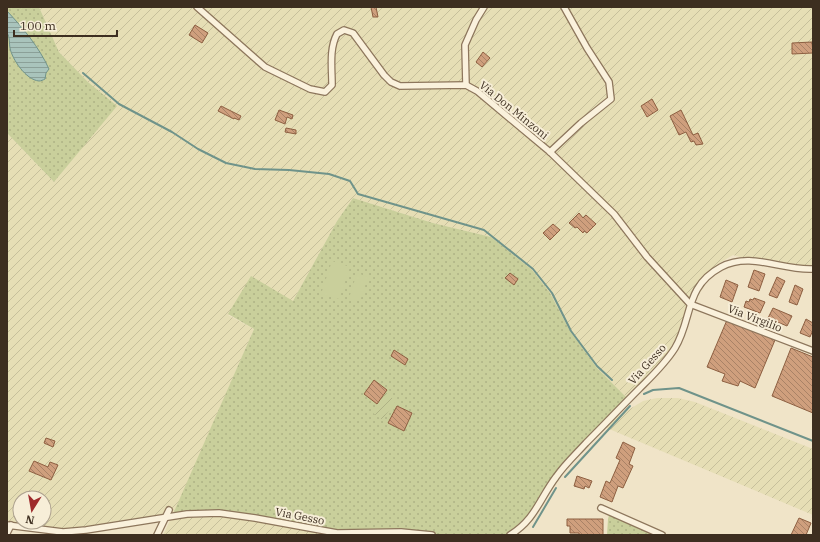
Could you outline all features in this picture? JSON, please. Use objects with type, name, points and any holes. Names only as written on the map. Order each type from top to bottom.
[{"type":"street","name":"Via Don Minzoni","points":[[196,7],[265,67],[310,89],[325,92],[332,85],[331,66],[333,41],[336,34],[344,30],[353,33],[384,76],[391,82],[400,86],[466,85],[482,94],[550,152],[614,214],[648,257],[690,304]]},
{"type":"street","points":[[466,85],[465,45],[476,20],[484,7]]},
{"type":"street","points":[[550,152],[581,123],[611,99],[609,82],[586,48],[564,7]]},
{"type":"street","name":"Via Gesso","points":[[510,535],[519,533],[534,513],[555,478],[572,457],[662,366],[675,348],[681,335],[690,304],[706,277],[722,266],[742,260],[763,261],[784,266],[813,269]]},
{"type":"street","name":"Via Virgilio","points":[[690,304],[813,351]]},
{"type":"street","points":[[601,508],[662,535]]},
{"type":"street","points":[[157,535],[168,510]]},
{"type":"street","name":"Via Gesso","points":[[9,525],[63,532],[86,530],[187,514],[219,513],[337,533],[400,532],[432,535]]},
{"type":"street","points":[[7,533],[9,525]]},
{"type":"shaded area","points":[[39,7],[813,7],[813,269],[766,264],[733,255],[718,264],[696,299],[674,352],[629,400],[597,368],[570,331],[550,293],[491,237],[433,223],[353,198],[337,221],[293,301],[228,315],[254,329],[174,514],[197,510],[424,535],[163,535],[173,514],[73,530],[52,528],[52,490],[12,490],[12,524],[7,524],[7,133],[54,182],[116,106],[88,82],[59,52]]},
{"type":"shaded area","points":[[657,398],[678,398],[695,402],[813,449],[813,515],[602,426],[643,401]]},
{"type":"green space","points":[[7,7],[39,7],[59,52],[88,82],[117,106],[54,182],[7,133]]},
{"type":"green space","points":[[353,198],[433,223],[491,237],[532,270],[550,293],[570,331],[597,368],[629,400],[553,481],[533,520],[512,535],[324,533],[239,516],[197,510],[173,514],[254,329],[228,314],[251,276],[293,301],[337,221]]},
{"type":"green space","points":[[332,261],[350,267],[339,299],[321,294]]},
{"type":"green space","points":[[357,273],[368,277],[360,301],[349,298]]},
{"type":"green space","points":[[386,393],[396,401],[382,420],[372,412]]},
{"type":"green space","points":[[609,515],[655,535],[607,535]]},
{"type":"water","points":[[7,11],[30,38],[45,61],[49,69],[46,73],[45,79],[39,81],[29,77],[20,68],[11,53],[7,33]]},
{"type":"building","points":[[371,7],[376,7],[378,17],[373,17]]},
{"type":"building","points":[[195,25],[208,33],[202,43],[189,35]]},
{"type":"building","points":[[812,42],[813,53],[792,54],[792,43]]},
{"type":"building","points":[[483,52],[490,58],[482,67],[476,62]]},
{"type":"building","points":[[652,99],[658,110],[647,117],[641,106]]},
{"type":"building","points":[[221,106],[241,116],[239,120],[218,111]]},
{"type":"building","points":[[279,110],[293,115],[292,119],[287,117],[285,124],[275,120]]},
{"type":"building","points":[[681,110],[693,135],[698,133],[703,144],[696,145],[694,141],[691,142],[686,132],[679,135],[670,116]]},
{"type":"building","points":[[286,128],[296,130],[296,134],[285,132]]},
{"type":"building","points":[[579,213],[583,218],[586,215],[596,224],[587,233],[584,231],[583,233],[577,227],[575,228],[569,223]]},
{"type":"building","points":[[553,224],[560,230],[550,240],[543,233]]},
{"type":"building","points":[[754,270],[765,274],[759,291],[748,287]]},
{"type":"building","points":[[510,273],[518,279],[514,285],[505,278]]},
{"type":"building","points":[[777,277],[785,281],[777,298],[769,295]]},
{"type":"building","points":[[726,280],[738,285],[732,302],[720,297]]},
{"type":"building","points":[[795,285],[803,289],[797,305],[789,302]]},
{"type":"building","points":[[754,298],[765,302],[760,313],[744,307],[746,301],[749,302],[750,299],[753,300]]},
{"type":"building","points":[[773,308],[792,316],[787,326],[768,318]]},
{"type":"building","points":[[806,319],[813,323],[813,330],[810,337],[800,333]]},
{"type":"building","points":[[727,320],[775,340],[755,388],[740,381],[738,386],[722,381],[725,374],[707,367]]},
{"type":"building","points":[[791,348],[813,357],[813,413],[772,396]]},
{"type":"building","points":[[394,350],[408,359],[405,365],[391,356]]},
{"type":"building","points":[[374,380],[387,390],[377,404],[364,394]]},
{"type":"building","points":[[397,406],[412,413],[404,431],[388,423]]},
{"type":"building","points":[[46,438],[55,441],[53,447],[44,443]]},
{"type":"building","points":[[623,442],[635,448],[629,464],[633,466],[623,488],[618,486],[612,502],[600,497],[606,481],[610,483],[620,460],[616,458]]},
{"type":"building","points":[[34,461],[48,467],[50,462],[58,465],[51,480],[29,471]]},
{"type":"building","points":[[577,476],[592,481],[589,488],[585,486],[584,489],[574,486]]},
{"type":"building","points":[[799,518],[811,523],[806,535],[791,535]]},
{"type":"building","points":[[567,519],[603,519],[603,535],[579,535],[579,533],[570,533],[570,526],[567,526]]},
{"type":"waterway","points":[[83,73],[119,104],[172,132],[198,149],[226,163],[255,169],[289,170],[329,174],[350,181],[358,194],[484,230],[533,269],[552,293],[571,331],[597,366],[612,380]]},
{"type":"waterway","points":[[644,394],[653,390],[679,388],[813,441]]},
{"type":"waterway","points":[[565,477],[630,406]]},
{"type":"waterway","points":[[533,527],[556,488]]}]
